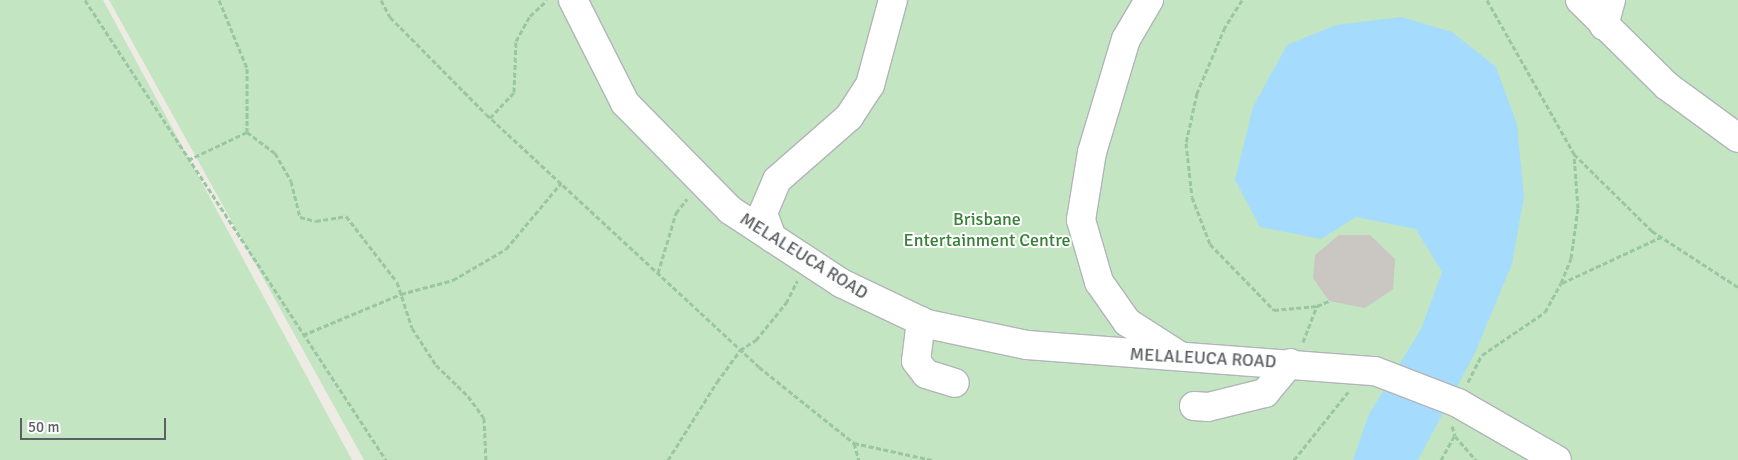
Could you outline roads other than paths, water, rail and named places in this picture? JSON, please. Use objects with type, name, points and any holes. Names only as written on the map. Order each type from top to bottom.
[{"type":"street","name":"MELALEUCA ROAD","points":[[573,0],[625,103],[730,210],[841,283],[921,321],[1027,345],[1181,357],[1293,363],[1364,377],[1458,410],[1554,459]]},
{"type":"street","points":[[772,238],[763,213],[777,180],[849,117],[870,85],[893,0]]},
{"type":"street","points":[[1149,0],[1126,39],[1092,152],[1081,220],[1099,282],[1127,322],[1181,357]]},
{"type":"street","points":[[1580,0],[1666,86],[1738,138]]},
{"type":"street","points":[[1604,26],[1611,0]]},
{"type":"street","points":[[921,321],[916,361],[926,374],[955,383]]},
{"type":"street","points":[[1194,406],[1208,407],[1265,393],[1293,363]]},
{"type":"water","points":[[1401,17],[1452,32],[1496,67],[1517,124],[1524,197],[1512,264],[1475,353],[1418,460],[1353,460],[1369,414],[1421,329],[1442,272],[1416,229],[1356,217],[1321,239],[1260,227],[1235,180],[1253,107],[1287,45],[1336,25]]},
{"type":"park label","name":"Brisbane Entertainment Centre","points":[[987,230]]}]
